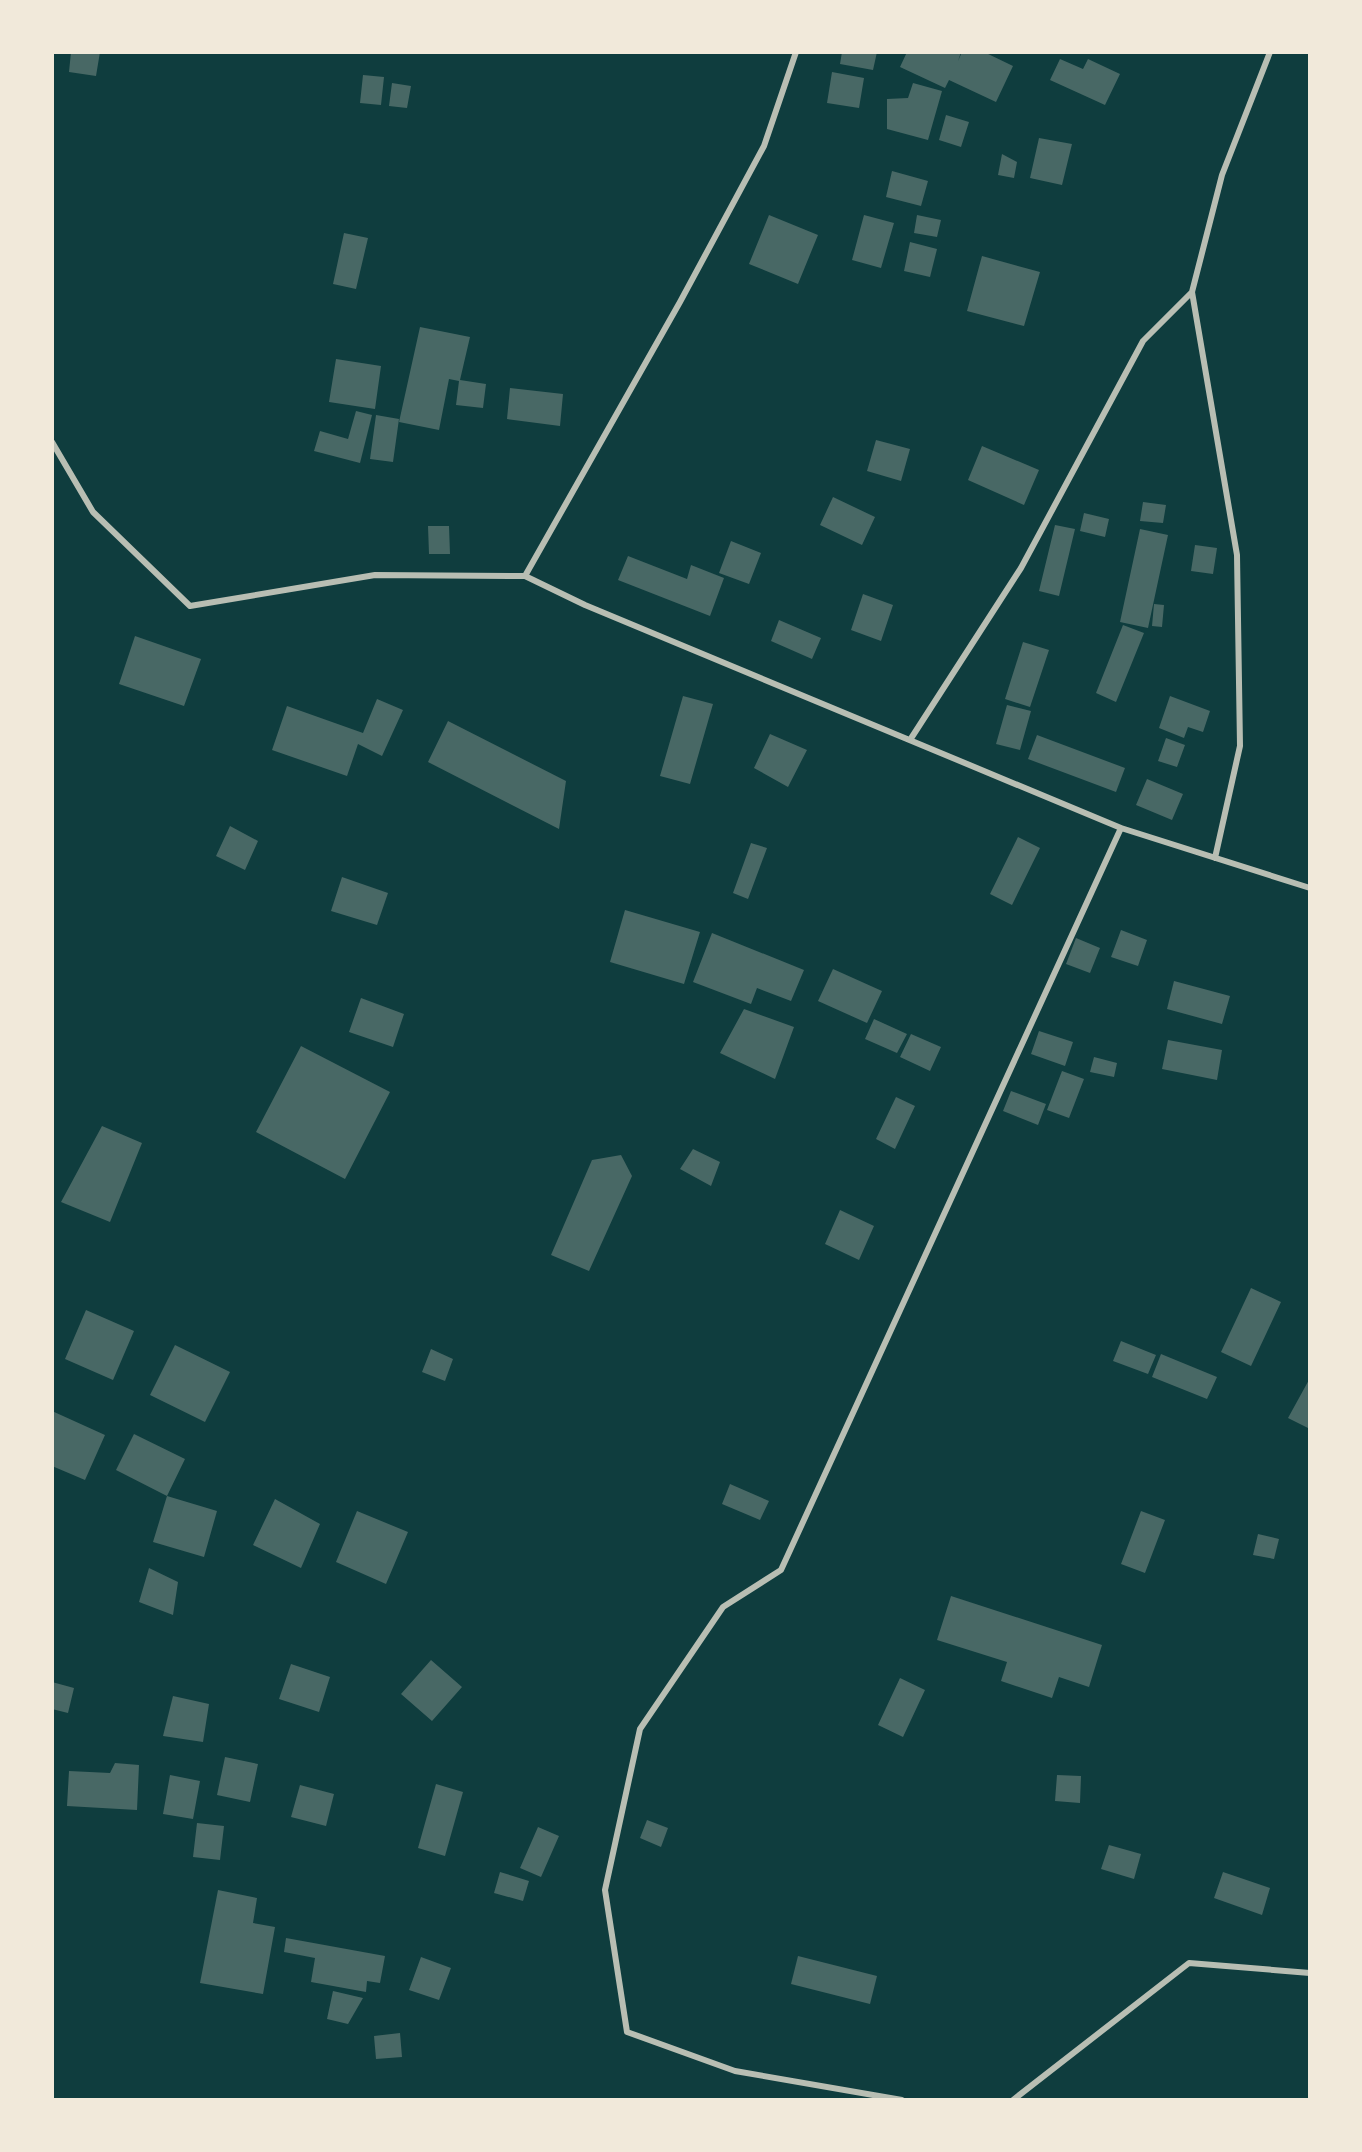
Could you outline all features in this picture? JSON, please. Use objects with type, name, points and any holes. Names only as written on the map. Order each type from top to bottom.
[{"type":"street","points":[[525,576],[680,302],[764,146],[796,52]]},
{"type":"street","points":[[1215,858],[1240,746],[1237,555],[1192,292],[1222,175],[1270,52]]},
{"type":"street","points":[[910,740],[1021,568],[1143,341],[1192,292]]},
{"type":"street","points":[[52,442],[93,512],[190,606],[375,575],[525,576],[585,605],[1121,828],[1310,888]]},
{"type":"street","points":[[902,2100],[735,2071],[627,2032],[605,1890],[640,1729],[723,1606],[781,1570],[1121,828]]},
{"type":"street","points":[[1013,2100],[1189,1963],[1310,1972]]},
{"type":"building","points":[[71,52],[100,52],[96,76],[69,72]]},
{"type":"building","points":[[842,52],[877,52],[873,70],[840,64]]},
{"type":"building","points":[[907,52],[961,52],[958,61],[962,52],[984,52],[1013,66],[996,102],[949,80],[945,88],[900,67]]},
{"type":"building","points":[[1060,59],[1083,69],[1088,59],[1120,74],[1105,105],[1050,80]]},
{"type":"building","points":[[832,72],[864,78],[859,108],[827,103]]},
{"type":"building","points":[[363,75],[384,77],[381,105],[360,103]]},
{"type":"building","points":[[392,83],[411,86],[407,108],[389,106]]},
{"type":"building","points":[[913,83],[942,91],[928,140],[887,129],[887,99],[908,98]]},
{"type":"building","points":[[946,115],[969,122],[961,147],[939,140]]},
{"type":"building","points":[[1039,138],[1072,144],[1062,185],[1030,178]]},
{"type":"building","points":[[1002,154],[1017,162],[1014,178],[998,175]]},
{"type":"building","points":[[892,171],[928,181],[921,206],[886,197]]},
{"type":"building","points":[[769,215],[818,235],[798,284],[749,264]]},
{"type":"building","points":[[864,215],[894,223],[881,268],[852,260]]},
{"type":"building","points":[[917,215],[941,220],[937,237],[914,233]]},
{"type":"building","points":[[344,233],[368,238],[356,289],[333,284]]},
{"type":"building","points":[[910,242],[937,249],[930,277],[904,271]]},
{"type":"building","points":[[982,256],[1040,272],[1024,326],[967,311]]},
{"type":"building","points":[[420,327],[470,337],[460,380],[486,384],[483,408],[456,405],[459,381],[449,379],[439,430],[399,422]]},
{"type":"building","points":[[336,359],[381,366],[375,409],[329,402]]},
{"type":"building","points":[[510,388],[563,394],[560,426],[507,419]]},
{"type":"building","points":[[356,411],[372,415],[360,463],[314,451],[320,431],[348,439]]},
{"type":"building","points":[[376,415],[399,419],[393,462],[370,459]]},
{"type":"building","points":[[876,440],[910,449],[901,481],[867,471]]},
{"type":"building","points":[[982,446],[1039,470],[1024,505],[968,480]]},
{"type":"building","points":[[833,497],[875,517],[862,545],[820,525]]},
{"type":"building","points":[[1143,502],[1166,505],[1163,523],[1140,521]]},
{"type":"building","points":[[1084,513],[1109,519],[1105,537],[1080,531]]},
{"type":"building","points":[[1055,525],[1075,529],[1059,596],[1039,591]]},
{"type":"building","points":[[428,526],[449,526],[450,554],[429,554]]},
{"type":"building","points":[[1140,529],[1168,535],[1148,628],[1120,622]]},
{"type":"building","points":[[731,541],[761,553],[749,584],[719,573]]},
{"type":"building","points":[[1195,545],[1217,548],[1213,574],[1191,571]]},
{"type":"building","points":[[628,556],[687,579],[691,565],[724,578],[710,616],[618,580]]},
{"type":"building","points":[[863,594],[893,605],[881,641],[851,630]]},
{"type":"building","points":[[1154,604],[1164,605],[1162,627],[1152,626]]},
{"type":"building","points":[[779,620],[821,638],[812,659],[771,641]]},
{"type":"building","points":[[1123,625],[1144,633],[1116,702],[1096,693]]},
{"type":"building","points":[[135,636],[201,659],[184,706],[119,684]]},
{"type":"building","points":[[1023,642],[1049,650],[1030,707],[1005,699]]},
{"type":"building","points":[[683,696],[713,704],[690,784],[660,776]]},
{"type":"building","points":[[1170,696],[1210,711],[1203,732],[1188,727],[1184,738],[1159,728]]},
{"type":"building","points":[[377,699],[403,710],[382,756],[358,744],[347,776],[272,750],[287,706],[363,733]]},
{"type":"building","points":[[1007,705],[1031,711],[1020,750],[996,744]]},
{"type":"building","points":[[448,721],[566,781],[559,829],[428,762]]},
{"type":"building","points":[[770,734],[807,750],[788,787],[754,768]]},
{"type":"building","points":[[1037,735],[1125,768],[1116,792],[1028,759]]},
{"type":"building","points":[[1166,738],[1185,745],[1177,767],[1158,761]]},
{"type":"building","points":[[1147,779],[1183,794],[1172,820],[1136,805]]},
{"type":"building","points":[[230,826],[258,841],[245,870],[216,856]]},
{"type":"building","points":[[1018,837],[1040,848],[1012,905],[990,894]]},
{"type":"building","points":[[751,843],[767,848],[748,899],[733,893]]},
{"type":"building","points":[[342,877],[388,893],[377,925],[331,911]]},
{"type":"building","points":[[625,910],[700,932],[684,984],[610,962]]},
{"type":"building","points":[[1121,930],[1147,940],[1138,966],[1111,957]]},
{"type":"building","points":[[712,933],[804,970],[791,1001],[757,988],[751,1004],[693,982]]},
{"type":"building","points":[[1076,938],[1100,948],[1090,973],[1066,964]]},
{"type":"building","points":[[833,969],[882,991],[867,1023],[818,1001]]},
{"type":"building","points":[[1174,981],[1230,996],[1222,1024],[1167,1009]]},
{"type":"building","points":[[361,998],[404,1014],[393,1047],[349,1032]]},
{"type":"building","points":[[744,1009],[794,1027],[775,1079],[720,1053]]},
{"type":"building","points":[[874,1019],[907,1034],[897,1053],[865,1039]]},
{"type":"building","points":[[1039,1031],[1073,1042],[1065,1066],[1031,1054]]},
{"type":"building","points":[[911,1034],[941,1047],[930,1071],[900,1057]]},
{"type":"building","points":[[1168,1040],[1222,1050],[1217,1080],[1162,1069]]},
{"type":"building","points":[[301,1046],[390,1092],[345,1179],[256,1132]]},
{"type":"building","points":[[1094,1057],[1117,1063],[1114,1077],[1090,1072]]},
{"type":"building","points":[[1062,1071],[1084,1079],[1069,1118],[1047,1110]]},
{"type":"building","points":[[1011,1091],[1046,1104],[1038,1125],[1003,1111]]},
{"type":"building","points":[[896,1097],[915,1106],[895,1149],[876,1139]]},
{"type":"building","points":[[102,1126],[142,1143],[110,1222],[61,1202]]},
{"type":"building","points":[[693,1149],[720,1162],[711,1186],[680,1169]]},
{"type":"building","points":[[621,1155],[632,1176],[589,1271],[551,1255],[592,1160]]},
{"type":"building","points":[[840,1210],[874,1226],[859,1260],[825,1244]]},
{"type":"building","points":[[1251,1288],[1281,1302],[1251,1366],[1221,1352]]},
{"type":"building","points":[[86,1310],[134,1331],[113,1380],[65,1359]]},
{"type":"building","points":[[1121,1341],[1156,1355],[1148,1374],[1113,1361]]},
{"type":"building","points":[[175,1345],[230,1372],[205,1422],[150,1395]]},
{"type":"building","points":[[431,1349],[453,1359],[445,1381],[422,1372]]},
{"type":"building","points":[[1161,1354],[1217,1377],[1207,1399],[1152,1377]]},
{"type":"building","points":[[1310,1378],[1310,1429],[1288,1418]]},
{"type":"building","points":[[52,1411],[105,1435],[85,1480],[52,1466]]},
{"type":"building","points":[[134,1434],[185,1459],[167,1496],[116,1470]]},
{"type":"building","points":[[730,1484],[769,1501],[760,1520],[722,1504]]},
{"type":"building","points":[[167,1496],[217,1511],[204,1557],[153,1542]]},
{"type":"building","points":[[275,1499],[320,1524],[301,1568],[253,1545]]},
{"type":"building","points":[[357,1511],[408,1532],[386,1584],[336,1562]]},
{"type":"building","points":[[1141,1511],[1165,1520],[1145,1573],[1121,1564]]},
{"type":"building","points":[[1258,1534],[1279,1539],[1274,1559],[1253,1555]]},
{"type":"building","points":[[149,1568],[178,1582],[173,1615],[139,1602]]},
{"type":"building","points":[[951,1596],[1102,1645],[1089,1687],[1059,1677],[1052,1698],[1001,1681],[1007,1662],[937,1640]]},
{"type":"building","points":[[431,1660],[462,1687],[432,1721],[401,1694]]},
{"type":"building","points":[[291,1664],[330,1677],[319,1712],[279,1699]]},
{"type":"building","points":[[900,1678],[925,1690],[903,1737],[878,1725]]},
{"type":"building","points":[[52,1682],[74,1688],[68,1713],[52,1709]]},
{"type":"building","points":[[173,1696],[209,1704],[203,1742],[163,1736]]},
{"type":"building","points":[[225,1757],[258,1764],[250,1802],[217,1795]]},
{"type":"building","points":[[115,1763],[139,1765],[137,1810],[67,1806],[69,1771],[110,1773]]},
{"type":"building","points":[[170,1775],[200,1781],[193,1819],[163,1814]]},
{"type":"building","points":[[1057,1775],[1081,1776],[1080,1803],[1055,1801]]},
{"type":"building","points":[[436,1784],[463,1792],[445,1856],[418,1848]]},
{"type":"building","points":[[300,1785],[334,1794],[326,1826],[291,1817]]},
{"type":"building","points":[[647,1820],[668,1828],[661,1847],[640,1838]]},
{"type":"building","points":[[197,1823],[224,1826],[220,1860],[193,1857]]},
{"type":"building","points":[[538,1827],[559,1836],[541,1877],[520,1868]]},
{"type":"building","points":[[1109,1845],[1141,1854],[1134,1879],[1101,1869]]},
{"type":"building","points":[[500,1872],[529,1881],[523,1901],[494,1893]]},
{"type":"building","points":[[1223,1872],[1270,1888],[1262,1915],[1214,1898]]},
{"type":"building","points":[[218,1890],[257,1898],[253,1923],[275,1927],[263,1994],[200,1983]]},
{"type":"building","points":[[286,1938],[385,1956],[380,1983],[367,1981],[366,1992],[311,1982],[315,1958],[284,1952]]},
{"type":"building","points":[[798,1956],[877,1976],[870,2004],[791,1984]]},
{"type":"building","points":[[421,1957],[451,1968],[439,2000],[409,1990]]},
{"type":"building","points":[[333,1991],[363,1998],[348,2024],[327,2019]]},
{"type":"building","points":[[400,2033],[402,2057],[376,2059],[374,2036]]}]
